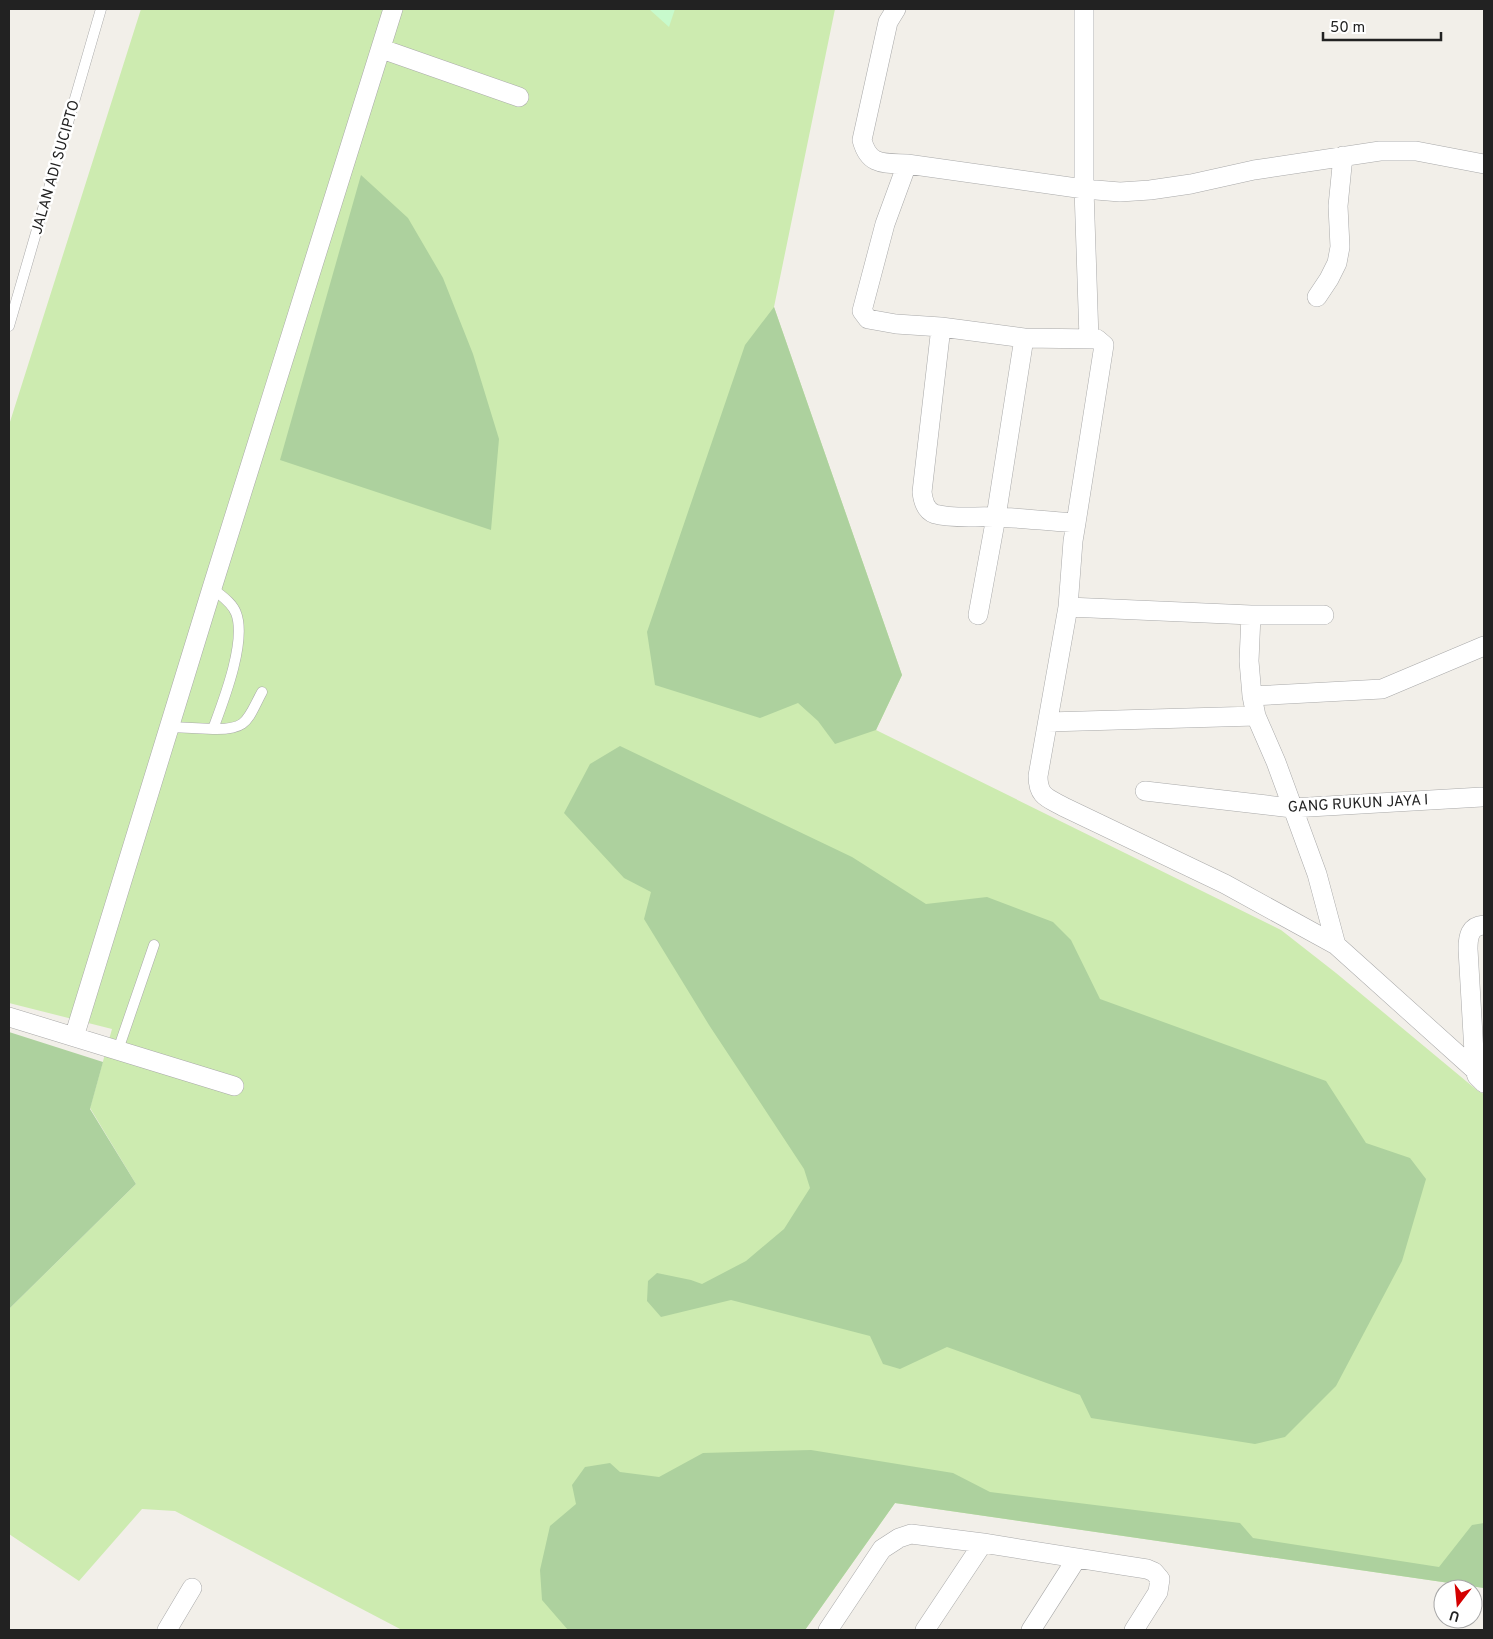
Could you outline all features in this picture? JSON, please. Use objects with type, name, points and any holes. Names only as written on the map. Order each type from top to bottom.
[{"type":"street","points":[[74,1037],[393,9]]},
{"type":"street","points":[[896,9],[888,22],[862,140],[865,151],[873,160],[880,163],[907,164],[1084,189],[1120,192],[1191,184],[1254,170],[1380,151],[1416,151],[1484,164]]},
{"type":"street","points":[[1084,9],[1084,189],[1089,339]]},
{"type":"street","points":[[382,49],[519,97]]},
{"type":"street","points":[[1317,297],[1337,263],[1340,247],[1338,206],[1343,156]]},
{"type":"street","points":[[907,164],[885,224],[862,310],[868,319],[896,324],[941,327],[1024,338],[1097,339],[1104,345],[1073,541],[1068,607],[1038,776],[1038,789],[1046,798],[1225,884],[1336,945],[1480,1076]]},
{"type":"street","points":[[941,327],[922,492],[923,502],[935,514],[1076,523]]},
{"type":"street","points":[[978,615],[996,517],[1024,338]]},
{"type":"street","points":[[1068,607],[1251,615],[1324,615]]},
{"type":"street","points":[[1251,615],[1249,661],[1256,716],[1276,762],[1317,874],[1336,945]]},
{"type":"street","points":[[1252,696],[1382,689],[1484,646]]},
{"type":"street","points":[[1048,722],[1256,716]]},
{"type":"street","name":"GANG RUKUN JAYA I","points":[[1145,790],[1292,808],[1482,797]]},
{"type":"street","points":[[1480,1076],[1468,940],[1473,929],[1484,924]]},
{"type":"street","points":[[9,1017],[234,1086]]},
{"type":"street","points":[[828,1630],[882,1549],[899,1538],[911,1534],[920,1534],[1147,1569],[1157,1575],[1160,1579],[1160,1584],[1158,1592],[1134,1630]]},
{"type":"street","points":[[925,1630],[983,1543]]},
{"type":"street","points":[[1031,1630],[1077,1558]]},
{"type":"street","points":[[167,1630],[192,1588]]},
{"type":"lane","name":"JALAN ADI SUCIPTO","points":[[9,326],[100,9]]},
{"type":"lane","points":[[212,588],[232,605],[238,620],[238,642],[230,682],[213,729]]},
{"type":"lane","points":[[171,727],[230,729],[243,725],[262,692]]},
{"type":"lane","points":[[118,1050],[154,945]]},
{"type":"green space","points":[[141,9],[835,9],[774,307],[902,675],[876,730],[1281,930],[1484,1094],[1484,1588],[1483,1579],[1433,1579],[1433,1581],[895,1503],[805,1630],[402,1630],[175,1511],[142,1509],[79,1581],[9,1534],[9,1309],[136,1184],[90,1108],[112,1029],[9,1003],[9,425]]},
{"type":"green space","points":[[649,9],[675,9],[669,27]]},
{"type":"green space","points":[[361,175],[408,218],[443,278],[473,354],[499,439],[491,530],[280,460]]},
{"type":"green space","points":[[774,307],[902,675],[876,730],[835,744],[818,721],[798,703],[760,718],[655,685],[647,632],[745,345]]},
{"type":"green space","points":[[620,746],[852,857],[926,904],[987,897],[1053,922],[1071,940],[1100,999],[1326,1081],[1366,1143],[1410,1158],[1426,1179],[1402,1261],[1336,1386],[1285,1437],[1255,1444],[1091,1418],[1080,1395],[947,1347],[900,1369],[883,1364],[870,1336],[731,1300],[661,1317],[647,1301],[648,1281],[657,1273],[702,1284],[746,1261],[784,1229],[810,1188],[804,1169],[709,1025],[644,919],[651,892],[624,878],[564,813],[590,764]]},
{"type":"green space","points":[[9,1032],[103,1062],[90,1109],[136,1184],[9,1309]]},
{"type":"green space","points":[[811,1450],[953,1473],[990,1492],[1240,1523],[1253,1538],[1439,1567],[1472,1525],[1484,1523],[1484,1588],[1483,1579],[1433,1579],[1433,1581],[895,1503],[805,1630],[568,1630],[542,1600],[540,1570],[550,1526],[576,1504],[572,1485],[585,1467],[610,1463],[620,1472],[659,1477],[703,1453]]}]
